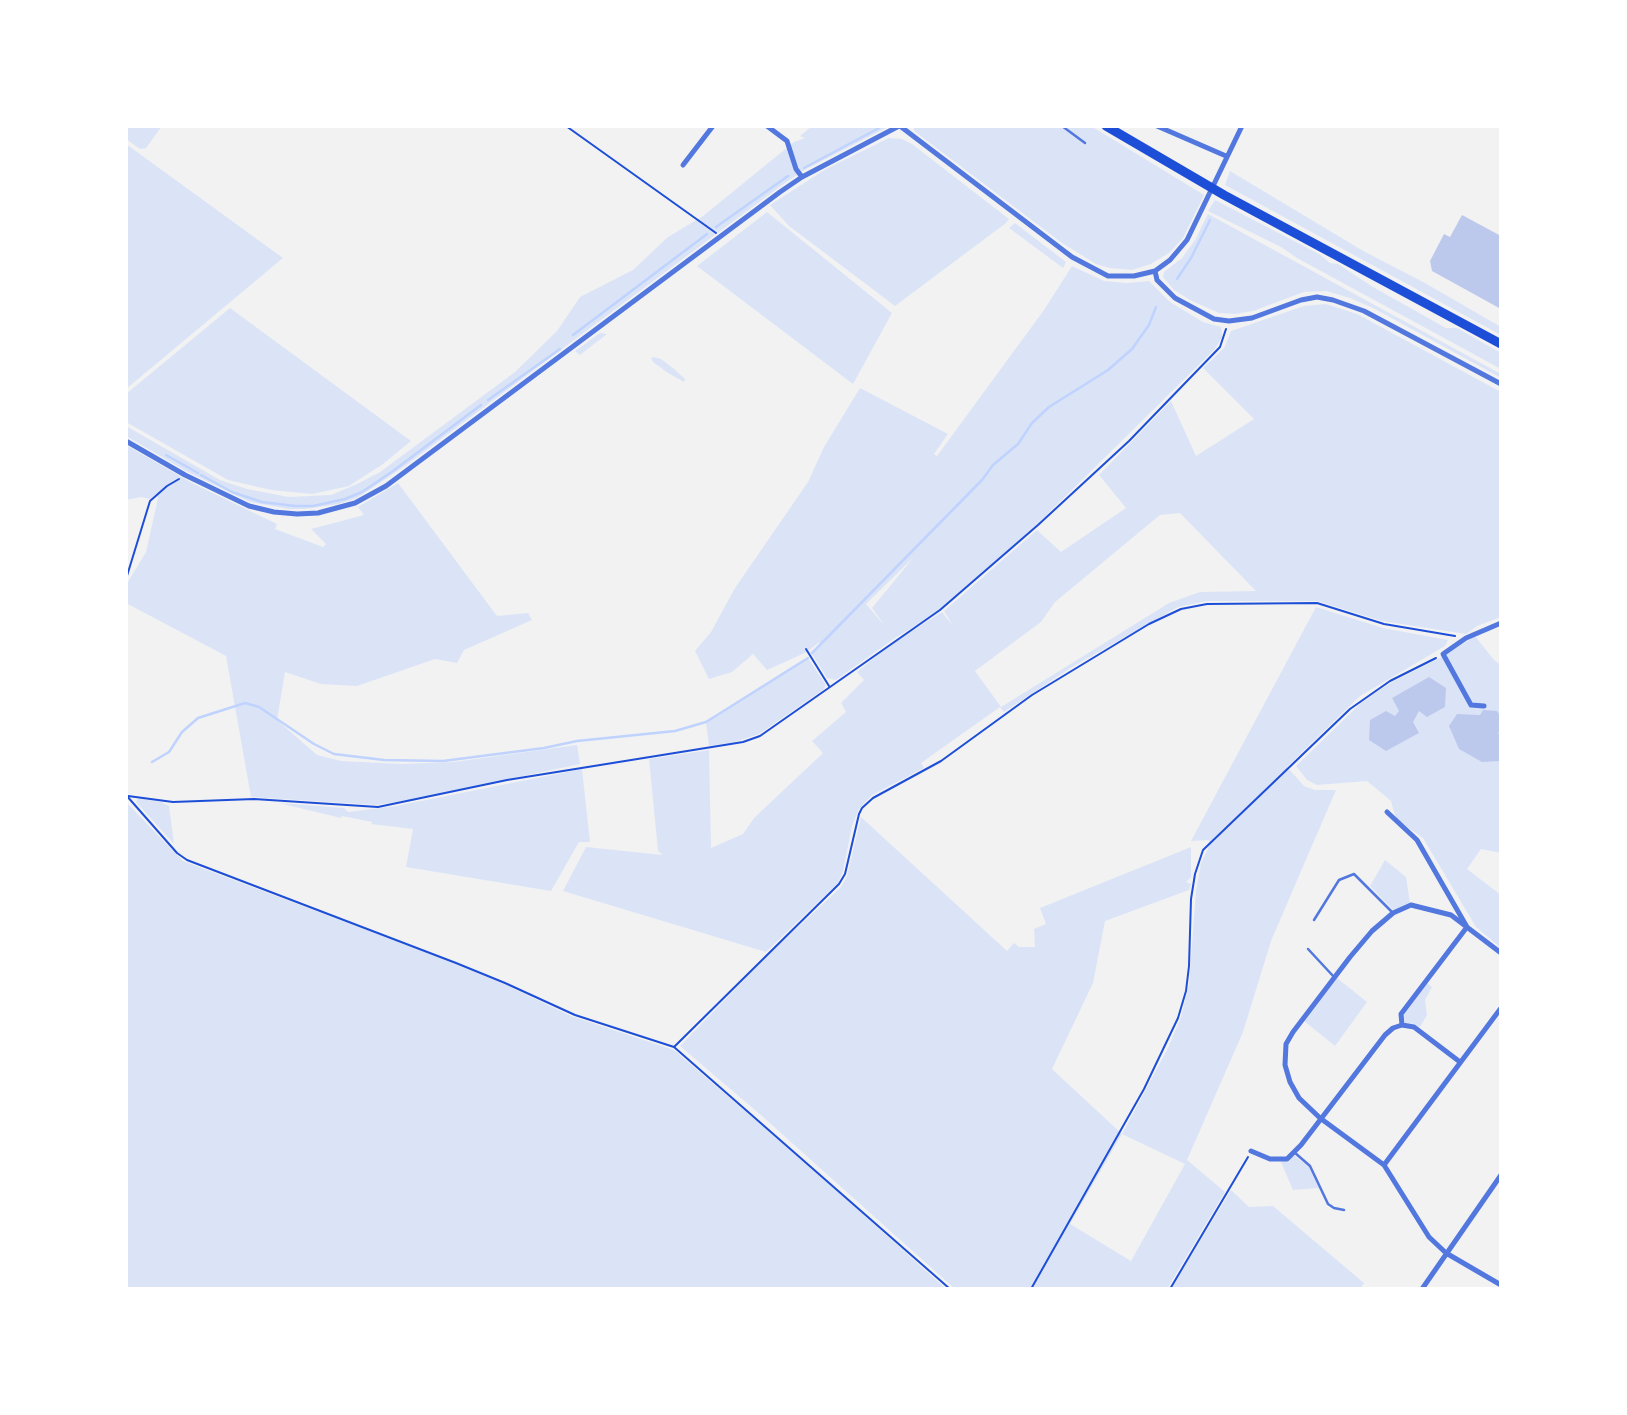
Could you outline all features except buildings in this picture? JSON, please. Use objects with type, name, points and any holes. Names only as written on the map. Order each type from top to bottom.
[{"type":"highway","points":[[1107,126],[1224,195],[1501,344]]},
{"type":"street","points":[[683,165],[713,126]]},
{"type":"street","points":[[767,126],[787,141],[796,169],[802,177]]},
{"type":"street","points":[[126,441],[185,475],[248,506],[274,512],[318,513],[355,503],[386,486],[802,177],[900,126],[1084,265],[1108,276],[1134,276],[1155,271],[1170,260],[1187,240],[1242,126]]},
{"type":"street","points":[[1157,126],[1226,156]]},
{"type":"street","points":[[1155,271],[1157,280],[1175,298],[1214,319],[1229,321],[1252,318],[1317,297],[1333,300],[1364,311],[1501,384]]},
{"type":"street","points":[[1484,706],[1471,705],[1443,654],[1466,638],[1501,623]]},
{"type":"street","points":[[1387,812],[1417,840],[1467,927]]},
{"type":"street","points":[[1501,953],[1451,915],[1411,905],[1392,913],[1372,931],[1334,977],[1286,1044],[1285,1065],[1299,1098],[1320,1118],[1384,1165],[1429,1237],[1446,1253],[1501,1285]]},
{"type":"street","points":[[1402,1025],[1401,1014],[1467,927]]},
{"type":"street","points":[[1384,1165],[1501,1008]]},
{"type":"street","points":[[1251,1151],[1270,1159],[1287,1159],[1393,1028],[1402,1025],[1414,1027],[1461,1062]]},
{"type":"street","points":[[1422,1289],[1501,1175]]},
{"type":"lane","points":[[1062,126],[1085,143]]},
{"type":"lane","points":[[1314,920],[1339,880],[1354,874],[1392,913]]},
{"type":"lane","points":[[1308,949],[1334,977]]},
{"type":"lane","points":[[1294,1152],[1310,1166],[1328,1204],[1345,1210]]},
{"type":"path","points":[[566,126],[720,236]]},
{"type":"path","points":[[127,795],[173,802],[254,799],[378,807],[507,780],[743,742],[760,736],[940,610],[1038,525],[1129,441],[1220,346],[1229,321]]},
{"type":"path","points":[[126,579],[150,501],[185,475]]},
{"type":"path","points":[[674,1046],[839,884],[845,874],[859,814],[867,803],[941,761],[1032,695],[1149,624],[1181,609],[1207,604],[1317,604],[1384,624],[1466,638]]},
{"type":"path","points":[[806,649],[830,687]]},
{"type":"path","points":[[1031,1289],[1144,1089],[1178,1018],[1186,991],[1189,966],[1191,899],[1203,850],[1349,709],[1390,681],[1443,654]]},
{"type":"path","points":[[127,795],[177,853],[187,860],[456,963],[575,1015],[674,1046],[950,1289]]},
{"type":"path","points":[[1170,1289],[1251,1151]]},
{"type":"shaded area","points":[[126,126],[162,126],[146,148],[140,149],[126,139]]},
{"type":"shaded area","points":[[812,126],[890,126],[806,169],[782,185],[405,466],[357,498],[339,504],[304,509],[250,502],[186,471],[126,436],[126,426],[220,480],[247,489],[289,497],[331,495],[357,484],[380,472],[515,372],[557,331],[580,297],[633,270],[668,237],[703,216],[794,142],[805,138],[800,136]]},
{"type":"shaded area","points":[[914,126],[1091,126],[1204,195],[1183,238],[1169,253],[1151,264],[1132,270],[1110,268],[1096,264],[1062,243],[914,131]]},
{"type":"shaded area","points":[[889,138],[902,139],[912,144],[1009,219],[895,306],[789,226],[770,205],[826,169]]},
{"type":"shaded area","points":[[126,144],[283,258],[126,389]]},
{"type":"shaded area","points":[[1230,171],[1365,252],[1501,327],[1501,335],[1225,185]]},
{"type":"shaded area","points":[[1215,200],[1319,254],[1330,263],[1338,264],[1446,328],[1457,328],[1501,353],[1501,369],[1281,247],[1208,211]]},
{"type":"shaded area","points":[[767,212],[892,313],[853,384],[697,266]]},
{"type":"shaded area","points":[[1208,214],[1501,374],[1501,378],[1373,308],[1326,291],[1304,292],[1253,311],[1235,314],[1219,313],[1190,300],[1174,290],[1163,277],[1164,272],[1182,258]]},
{"type":"shaded area","points":[[1015,223],[1066,262],[1063,268],[1009,228]]},
{"type":"shaded area","points":[[1072,266],[1104,281],[1149,281],[1170,302],[1203,322],[1221,327],[1222,337],[1215,349],[1015,546],[940,610],[836,680],[827,678],[812,654],[824,642],[767,670],[753,654],[732,672],[709,679],[695,651],[711,632],[735,588],[808,482],[824,447],[860,388],[948,434],[934,454],[937,456],[1044,310]],"holes":[[[913,558],[872,608],[885,626],[866,604]]]},
{"type":"shaded area","points":[[1326,304],[1357,314],[1501,392],[1501,617],[1477,626],[1466,634],[1382,621],[1317,601],[1207,601],[1178,607],[1072,667],[1004,712],[1000,707],[921,763],[924,768],[872,795],[859,809],[852,826],[838,883],[766,952],[563,891],[586,847],[663,855],[658,851],[649,759],[709,750],[711,848],[743,834],[754,818],[823,753],[812,741],[846,712],[841,703],[864,680],[857,672],[891,644],[942,612],[953,626],[944,611],[1037,530],[1061,552],[1126,508],[1099,475],[1171,401],[1196,456],[1254,419],[1203,368],[1224,348],[1231,331],[1304,306]],"holes":[[[1180,513],[1256,591],[1200,592],[1169,603],[1001,707],[975,671],[1041,622],[1055,602],[1160,515]]]},
{"type":"shaded area","points":[[230,308],[411,441],[383,464],[349,486],[312,494],[271,490],[228,480],[126,422],[126,394]]},
{"type":"shaded area","points":[[600,333],[607,334],[580,355],[575,351]]},
{"type":"shaded area","points":[[653,357],[661,359],[673,368],[685,379],[684,382],[653,362]]},
{"type":"shaded area","points":[[126,445],[192,483],[277,524],[275,529],[323,547],[326,544],[311,529],[364,515],[358,507],[398,483],[497,616],[528,613],[532,620],[464,650],[457,663],[435,659],[357,686],[321,684],[285,672],[277,720],[317,755],[341,761],[402,764],[454,762],[577,745],[580,764],[376,805],[251,797],[226,656],[126,603],[126,585],[146,552],[158,498],[156,494],[150,499],[141,497],[126,500]]},
{"type":"shaded area","points":[[1316,607],[1383,628],[1448,640],[1445,646],[1360,696],[1287,767],[1304,786],[1315,790],[1336,790],[1271,941],[1243,1032],[1187,1160],[1225,1192],[1167,1289],[955,1289],[680,1046],[769,954],[841,887],[847,876],[861,817],[1007,951],[1014,943],[1019,947],[1035,947],[1034,929],[1046,924],[1040,908],[1191,847],[1191,877],[1186,882],[1191,884],[1189,890],[1105,921],[1093,983],[1052,1069],[1122,1134],[1168,1048],[1181,1017],[1189,985],[1196,891],[1209,840],[1191,841]],"holes":[[[1122,1134],[1185,1164],[1131,1261],[1070,1224]]]},
{"type":"shaded area","points":[[1475,636],[1501,665],[1501,853],[1481,849],[1467,869],[1501,895],[1501,948],[1476,927],[1423,838],[1396,819],[1391,801],[1367,781],[1317,785],[1307,780],[1296,766],[1361,703],[1390,683],[1442,657]]},
{"type":"shaded area","points":[[808,658],[826,685],[823,690],[759,734],[735,742],[709,746],[706,722]]},
{"type":"shaded area","points":[[582,769],[590,842],[579,842],[551,891],[406,867],[413,829],[371,824],[372,822],[342,816],[341,818],[279,803],[344,808],[348,812],[396,806]]},
{"type":"shaded area","points":[[138,798],[169,806],[174,844],[136,802]]},
{"type":"shaded area","points":[[126,802],[183,861],[441,958],[571,1016],[674,1050],[822,1177],[945,1288],[126,1289]]},
{"type":"shaded area","points":[[1385,860],[1406,877],[1410,903],[1393,910],[1370,886]]},
{"type":"shaded area","points":[[1337,978],[1367,1002],[1335,1046],[1304,1021]]},
{"type":"shaded area","points":[[1426,982],[1432,987],[1425,1000],[1427,1015],[1420,1027],[1405,1023],[1403,1015]]},
{"type":"shaded area","points":[[1294,1155],[1309,1167],[1319,1188],[1293,1190],[1281,1162]]},
{"type":"shaded area","points":[[1231,1190],[1249,1207],[1273,1206],[1364,1283],[1360,1289],[1171,1289]]},
{"type":"waterway","points":[[804,168],[879,128]]},
{"type":"waterway","points":[[716,227],[788,176]]},
{"type":"waterway","points":[[1177,279],[1210,220]]},
{"type":"waterway","points":[[573,335],[707,234]]},
{"type":"waterway","points":[[812,653],[982,480],[993,465],[1018,444],[1032,423],[1049,407],[1108,370],[1132,349],[1149,325],[1156,307]]},
{"type":"waterway","points":[[488,400],[560,349]]},
{"type":"waterway","points":[[201,475],[232,492],[262,502],[313,506],[345,499],[362,492],[393,471],[481,405]]},
{"type":"waterway","points":[[166,455],[198,473]]},
{"type":"waterway","points":[[152,762],[169,752],[182,732],[198,718],[245,703],[259,707],[314,744],[334,754],[384,760],[443,761],[577,741],[675,731],[706,722],[808,658]]}]
